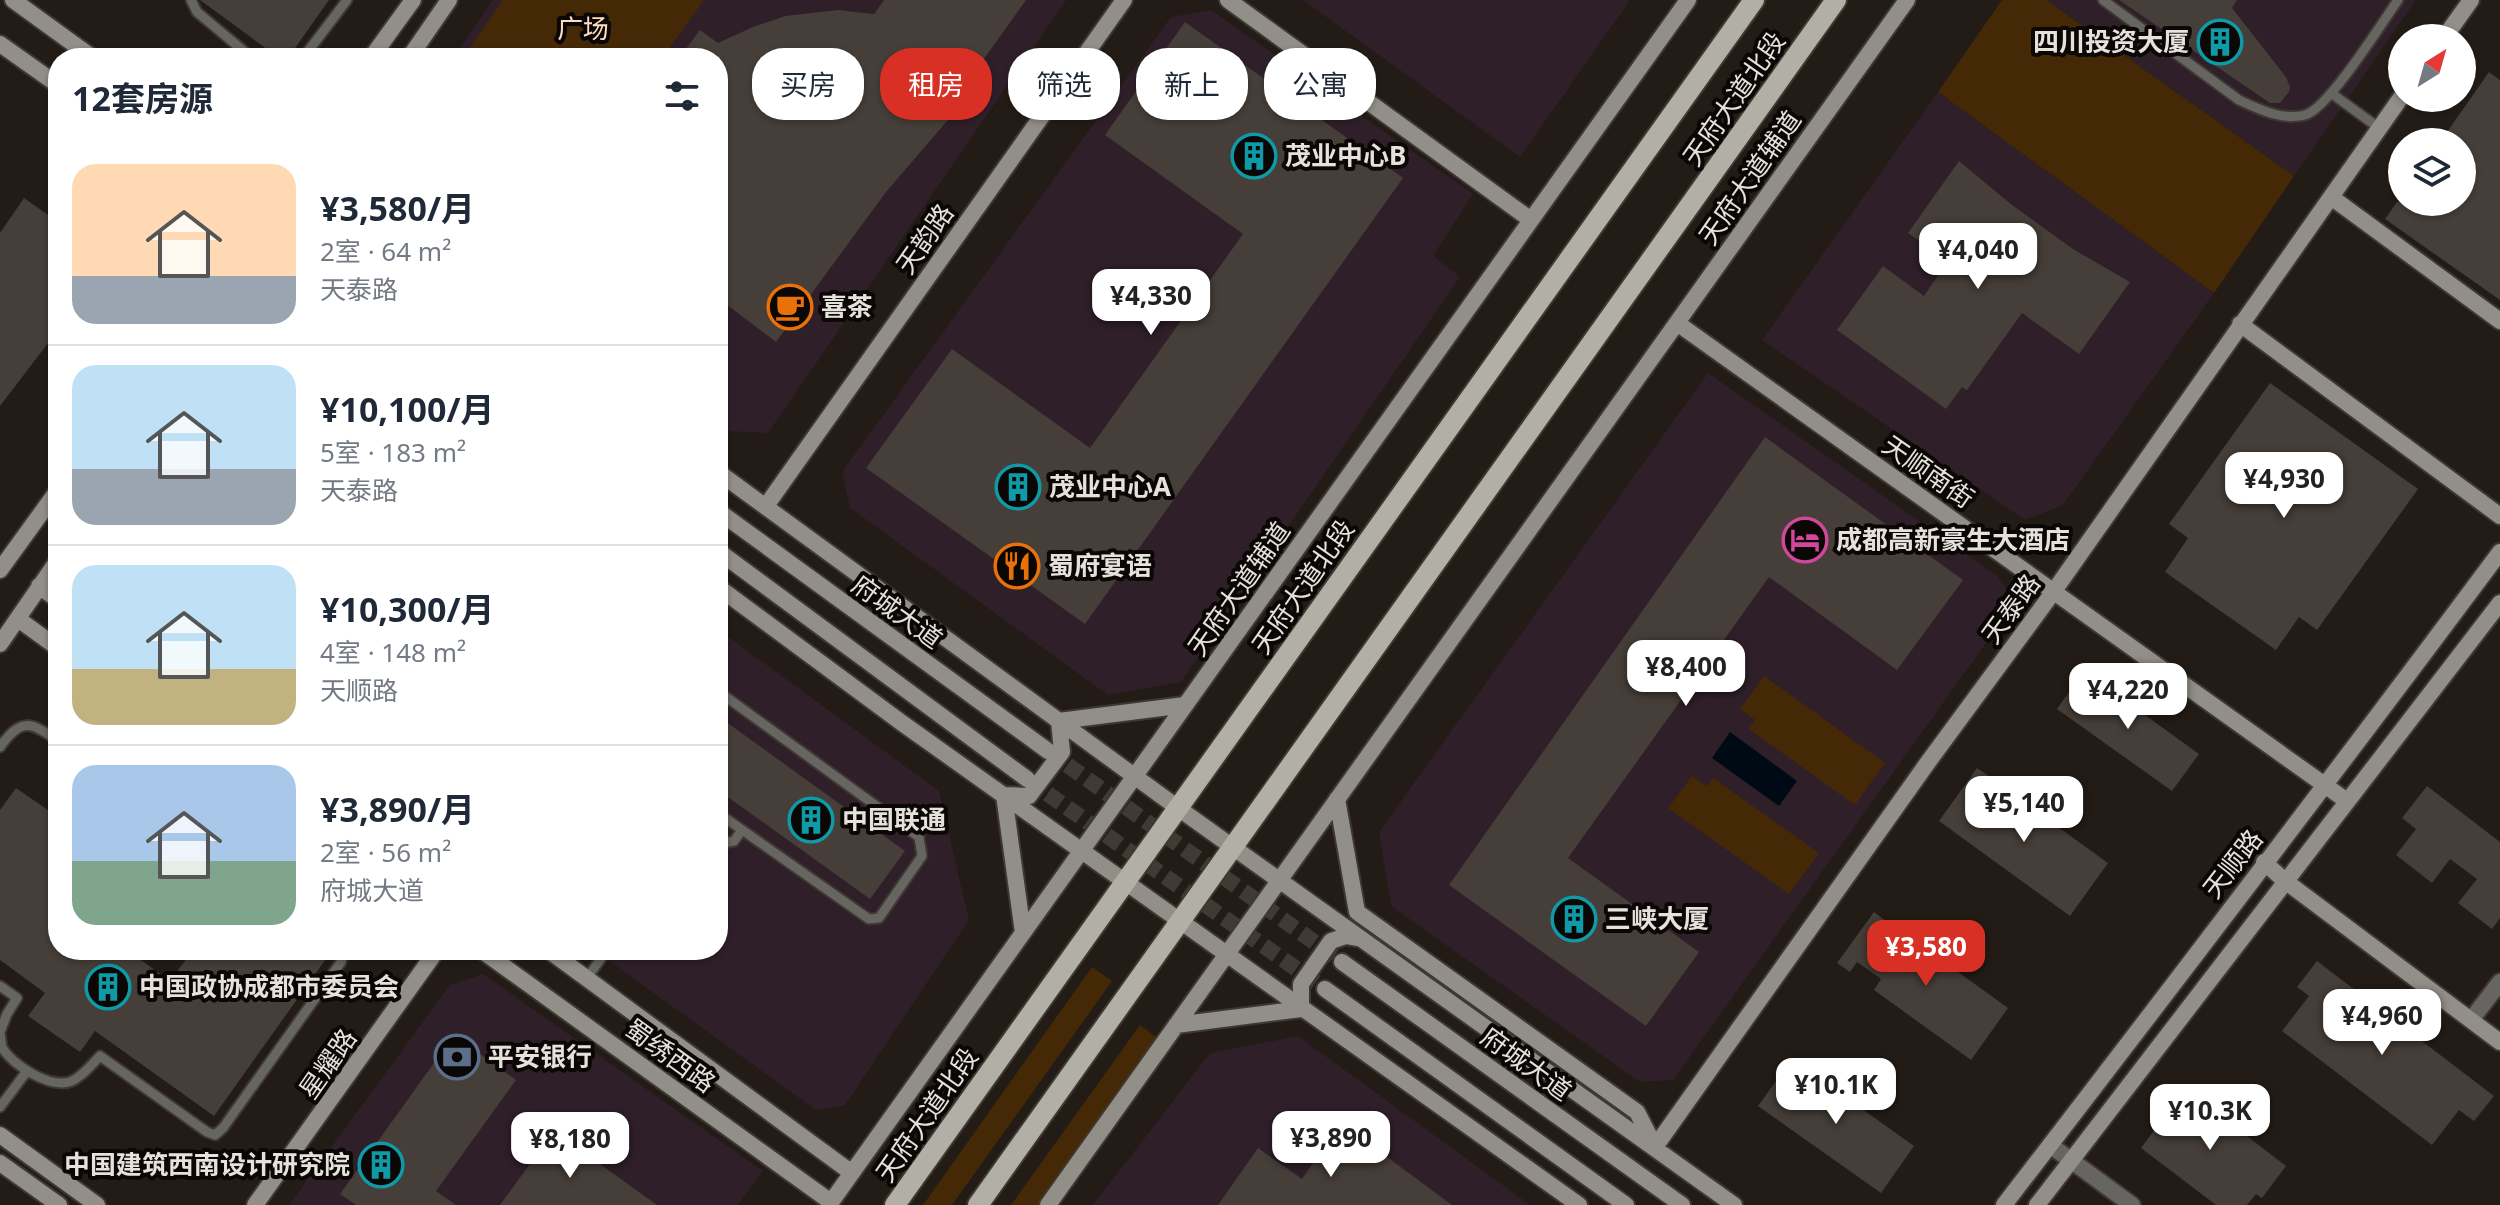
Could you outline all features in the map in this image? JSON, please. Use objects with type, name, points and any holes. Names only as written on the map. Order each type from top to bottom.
[{"type":"main road","name":"天府大道北段","points":[[895,1205],[1754,0]]},
{"type":"main road","name":"天府大道北段","points":[[978,1205],[1836,0]]},
{"type":"street","points":[[13,0],[79,48]]},
{"type":"street","points":[[378,48],[413,0]]},
{"type":"street","points":[[416,48],[449,0]]},
{"type":"street","name":"天韵路","points":[[766,506],[1124,0]]},
{"type":"street","points":[[1228,0],[1531,220]]},
{"type":"street","name":"天府大道辅道","points":[[830,1204],[1688,0]]},
{"type":"street","points":[[1677,16],[1697,0]]},
{"type":"street","name":"天府大道辅道","points":[[1048,1205],[1907,0]]},
{"type":"street","points":[[2454,24],[2471,0]]},
{"type":"street","points":[[0,44],[48,78]]},
{"type":"street","name":"天泰路","points":[[1655,1147],[1926,765],[2054,591],[2390,112]]},
{"type":"street","points":[[2331,197],[2500,321]]},
{"type":"street","name":"天顺南街","points":[[1677,323],[2347,801]]},
{"type":"street","points":[[2240,324],[2500,516]]},
{"type":"street","points":[[728,479],[1178,808],[1734,1205]]},
{"type":"street","points":[[1,565],[48,503]]},
{"type":"street","name":"府城大道","points":[[728,518],[1048,751]]},
{"type":"street","name":"天顺路","points":[[2004,1205],[2264,862],[2326,786],[2500,552]]},
{"type":"street","points":[[728,558],[1027,779]]},
{"type":"street","points":[[0,644],[48,574]]},
{"type":"street","points":[[39,586],[48,593]]},
{"type":"street","points":[[728,594],[1301,1009],[1579,1205]]},
{"type":"street","name":"天顺路","points":[[2037,1205],[2500,603]]},
{"type":"street","points":[[18,619],[48,641]]},
{"type":"street","points":[[1059,721],[1185,705]]},
{"type":"street","points":[[1004,795],[1029,796],[1062,752],[1059,721]]},
{"type":"street","points":[[1004,795],[1023,933]]},
{"type":"street","points":[[1337,799],[1357,912],[1637,1112],[1655,1147]]},
{"type":"street","points":[[2264,862],[2500,1042]]},
{"type":"street","points":[[1301,1009],[1301,984],[1331,941],[1346,936],[1364,939]]},
{"type":"street","name":"星耀路","points":[[255,1205],[430,960]]},
{"type":"street","name":"蜀绣西路","points":[[495,960],[830,1204]]},
{"type":"street","name":"蜀绣西路","points":[[562,960],[852,1173]]},
{"type":"street","name":"府城大道","points":[[1342,962],[1682,1205]]},
{"type":"street","points":[[2471,1020],[2500,982]]},
{"type":"street","points":[[1325,989],[1626,1205]]},
{"type":"street","points":[[1176,1025],[1301,1009]]},
{"type":"street","points":[[0,1135],[97,1205]]},
{"type":"street","points":[[2050,1145],[2132,1205]]},
{"type":"street","points":[[0,1163],[59,1205]]},
{"type":"lane","points":[[191,0],[197,12],[240,48]]},
{"type":"lane","points":[[311,48],[347,0]]},
{"type":"lane","points":[[2103,0],[2208,78],[2258,109],[2290,116],[2306,115],[2331,93],[2398,0]]},
{"type":"lane","points":[[2331,93],[2379,128]]},
{"type":"lane","points":[[728,698],[919,837],[922,856],[879,918],[869,919],[728,820]]},
{"type":"lane","points":[[0,747],[13,729],[24,725],[38,727],[48,734]]},
{"type":"lane","points":[[728,842],[734,841],[742,830]]},
{"type":"lane","points":[[0,986],[17,998],[0,1033],[3,1048],[27,1071],[52,1083],[69,1083],[100,1056],[215,1135],[341,960]]},
{"type":"lane","points":[[587,978],[600,960]]},
{"type":"lane","points":[[0,1107],[27,1071]]},
{"type":"shaded area","points":[[493,0],[1066,0],[1033,48],[1008,48],[1008,84],[992,108],[992,48],[880,48],[880,120],[983,120],[768,433],[728,431],[728,48],[460,48]]},
{"type":"shaded area","points":[[1303,0],[1630,0],[1520,157],[1376,53],[1376,48],[1369,48]]},
{"type":"shaded area","points":[[2046,0],[2416,0],[2399,24],[2388,24],[2388,40],[2294,176]]},
{"type":"shaded area","points":[[1211,10],[1265,48],[1264,120],[1368,120],[1473,194],[1433,256],[1460,277],[1181,682],[1108,695],[850,508],[842,472],[1097,120],[1120,120],[1120,88],[1136,65],[1136,120],[1248,120],[1248,48],[1149,48],[1171,17]]},
{"type":"shaded area","points":[[1938,92],[2214,293],[2063,505],[2025,520],[1762,340]]},
{"type":"shaded area","points":[[1708,373],[1996,575],[2010,594],[2003,619],[1673,1080],[1640,1082],[1391,906],[1379,832]]},
{"type":"shaded area","points":[[728,637],[939,791],[969,920],[845,1105],[816,1110],[608,960],[728,960]]},
{"type":"shaded area","points":[[1730,732],[1797,781],[1779,806],[1712,758]]},
{"type":"shaded area","name":"中国建筑西南设计研究院","points":[[483,974],[763,1171],[738,1205],[289,1205],[450,985]]},
{"type":"shaded area","points":[[1298,1036],[1530,1205],[1093,1205],[1210,1053]]},
{"type":"green space","name":"广场","points":[[503,0],[704,0],[669,48],[470,48]]},
{"type":"green space","points":[[2002,0],[2046,0],[2294,176],[2214,293],[1938,92]]},
{"type":"green space","points":[[1764,676],[1885,763],[1855,805],[1749,729],[1755,720],[1740,709]]},
{"type":"green space","points":[[1692,776],[1707,786],[1713,778],[1819,853],[1789,894],[1668,808]]},
{"type":"green space","points":[[1092,967],[1112,981],[952,1205],[923,1205]]},
{"type":"green space","points":[[1140,1025],[1161,1041],[1044,1205],[1011,1205]]},
{"type":"building","points":[[200,0],[329,0],[295,48],[265,48]]},
{"type":"building","points":[[884,0],[1026,0],[992,48],[880,48],[880,120],[948,120],[886,192],[776,342],[728,306],[728,48],[686,48],[700,30],[718,43],[785,16],[838,10],[874,14]]},
{"type":"building","name":"四川投资大厦","points":[[2119,0],[2237,0],[2232,8],[2286,77],[2289,92],[2280,103],[2270,103]]},
{"type":"building","points":[[1185,22],[1221,48],[1167,48]]},
{"type":"building","points":[[1248,67],[1264,79],[1264,120],[1322,120],[1403,178],[1085,624],[866,468],[952,349],[1090,448],[1243,234],[1105,135],[1116,120],[1120,120],[1120,114],[1136,91],[1136,120],[1248,120]]},
{"type":"building","points":[[2489,72],[2500,80],[2500,300],[2385,219],[2388,215],[2476,216],[2476,128],[2450,128],[2461,112],[2476,112],[2476,91]]},
{"type":"building","points":[[1959,161],[2012,205],[2073,249],[2130,282],[2079,354],[2022,313],[1967,390],[1962,387],[1946,409],[1837,330],[1883,266],[1924,296],[1948,261],[1908,233]]},
{"type":"building","points":[[24,198],[48,215],[48,343],[0,406],[0,233]]},
{"type":"building","points":[[2270,383],[2418,489],[2317,630],[2299,617],[2276,650],[2165,572],[2188,538],[2169,524]]},
{"type":"building","points":[[1765,437],[1963,580],[1897,670],[1769,577],[1568,858],[1699,952],[1646,1026],[1449,885]]},
{"type":"building","points":[[2084,671],[2199,754],[2172,791],[2057,709]]},
{"type":"building","name":"中国联通","points":[[728,723],[905,851],[870,899],[728,797]]},
{"type":"building","points":[[1977,768],[1990,777],[1982,788],[2007,806],[2015,796],[2108,863],[2070,916],[1939,821]]},
{"type":"building","points":[[2427,786],[2500,842],[2500,918],[2492,929],[2458,903],[2477,879],[2450,859],[2432,883],[2396,855],[2416,829],[2402,818]]},
{"type":"building","name":"中国政协成都市委员会","points":[[16,788],[48,810],[48,960],[141,960],[170,981],[186,960],[325,960],[214,1116],[95,1031],[80,1052],[28,1016],[45,993],[0,960],[0,810]]},
{"type":"building","points":[[1874,912],[1886,921],[1880,930],[1904,948],[1911,938],[2008,1008],[1971,1060],[1874,990],[1881,979],[1857,962],[1850,972],[1837,963]]},
{"type":"building","points":[[2317,961],[2494,1096],[2474,1121],[2459,1110],[2432,1145],[2282,1031],[2309,996],[2297,987]]},
{"type":"building","points":[[454,1035],[516,1080],[436,1191],[456,1205],[356,1205],[340,1194]]},
{"type":"building","points":[[1792,1059],[1914,1146],[1881,1193],[1758,1106]]},
{"type":"building","points":[[2179,1084],[2286,1166],[2262,1198],[2256,1194],[2247,1205],[2216,1205],[2141,1148],[2161,1121],[2154,1116]]},
{"type":"building","points":[[1341,1123],[1452,1205],[1218,1205],[1258,1148],[1302,1179]]},
{"type":"building","points":[[554,1131],[657,1205],[500,1205]]},
{"type":"tunnel","points":[[1048,751],[1342,962]]},
{"type":"tunnel","points":[[1028,780],[1325,989]]},
{"type":"place","name":"四川投资大厦","points":[[2220,42]]},
{"type":"place","name":"茂业中心B","points":[[1254,156]]},
{"type":"place","name":"喜茶","points":[[790,307]]},
{"type":"place","name":"茂业中心A","points":[[1018,487]]},
{"type":"place","name":"成都高新豪生大酒店","points":[[1805,540]]},
{"type":"place","name":"蜀府宴语","points":[[1017,566]]},
{"type":"place","name":"中国联通","points":[[811,820]]},
{"type":"place","name":"三峡大厦","points":[[1574,919]]},
{"type":"place","name":"中国政协成都市委员会","points":[[108,987]]},
{"type":"place","name":"平安银行","points":[[457,1057]]},
{"type":"place","name":"中国建筑西南设计研究院","points":[[381,1165]]}]
